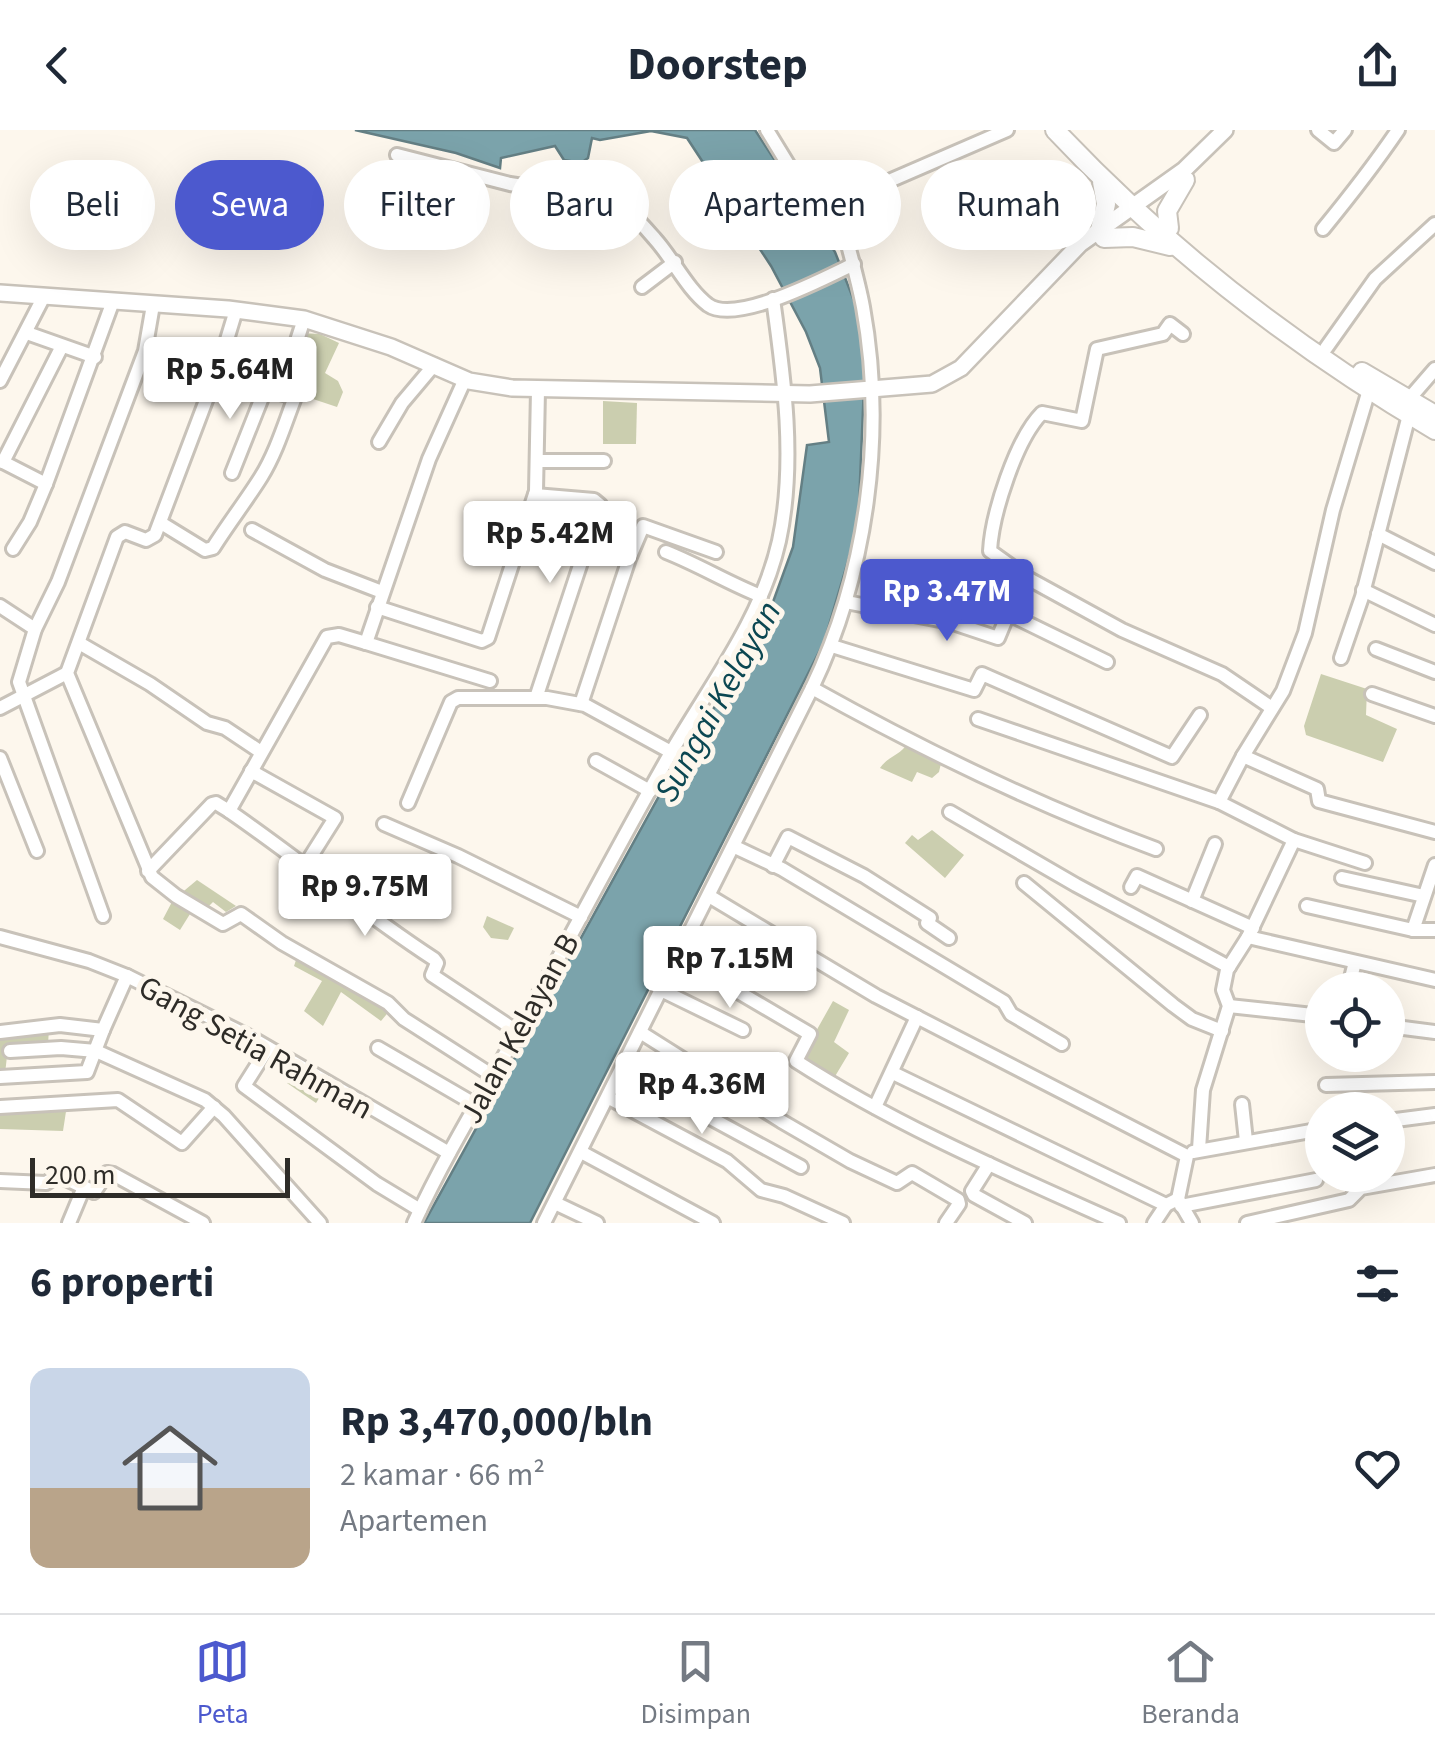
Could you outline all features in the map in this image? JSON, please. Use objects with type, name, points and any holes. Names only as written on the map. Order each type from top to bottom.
[{"type":"highway","points":[[1055,130],[1102,182],[1169,228],[1243,290],[1409,407],[1435,430]]},
{"type":"highway","points":[[1067,130],[1175,248],[1283,332],[1369,390],[1435,415]]},
{"type":"highway","points":[[1169,228],[1167,211],[1185,180]]},
{"type":"highway","points":[[1102,182],[1106,204],[1102,234],[1133,236],[1175,248]]},
{"type":"main road","points":[[1139,208],[1224,130]]},
{"type":"main road","points":[[0,293],[304,318],[488,386],[783,394],[932,384],[950,376],[1080,244],[1185,180],[1236,130]]},
{"type":"street","points":[[767,130],[785,160]]},
{"type":"street","points":[[901,176],[1007,130]]},
{"type":"street","points":[[1318,130],[1334,143],[1345,130]]},
{"type":"street","points":[[1324,229],[1398,130]]},
{"type":"street","points":[[397,155],[510,184],[608,199],[626,208],[675,262],[698,296],[719,311],[743,309],[778,297],[852,265]]},
{"type":"street","points":[[1326,348],[1374,279],[1435,224]]},
{"type":"street","points":[[544,1223],[735,847],[832,646],[846,602],[866,506],[866,325],[848,250]]},
{"type":"street","points":[[642,287],[675,262]]},
{"type":"street","name":"Jalan Kelayan B","points":[[417,1217],[671,752],[749,624],[761,596],[773,562],[787,480],[778,297]]},
{"type":"street","points":[[0,382],[4,365],[43,298]]},
{"type":"street","points":[[12,549],[30,522],[46,484],[113,301]]},
{"type":"street","points":[[103,916],[22,696],[20,674],[145,351],[153,306]]},
{"type":"street","points":[[236,310],[156,536],[149,540],[124,532],[117,537],[68,672],[148,871],[162,887],[224,924],[241,914],[282,943],[388,1002],[404,1019],[493,1076]]},
{"type":"street","points":[[161,522],[205,550],[213,548],[275,449],[295,397],[280,392],[304,318]]},
{"type":"street","points":[[1183,334],[1170,324],[1163,334],[1097,348],[1082,420],[1042,414],[1027,428],[1006,486],[990,551],[1029,579],[1122,630],[1222,674],[1272,708]]},
{"type":"street","points":[[26,333],[95,357]]},
{"type":"street","points":[[46,484],[2,461],[62,346]]},
{"type":"street","points":[[379,442],[402,403],[434,365]]},
{"type":"street","points":[[1341,658],[1363,590],[1409,407],[1435,370]]},
{"type":"street","points":[[215,377],[263,394],[232,473]]},
{"type":"street","points":[[366,643],[429,459],[465,379]]},
{"type":"street","points":[[377,607],[482,641],[488,638],[534,495],[538,390]]},
{"type":"street","points":[[1219,802],[1283,691],[1305,633],[1332,510],[1369,390]]},
{"type":"street","points":[[538,460],[604,461]]},
{"type":"street","points":[[534,495],[594,500],[600,504],[536,698]]},
{"type":"street","points":[[582,704],[641,529],[648,525],[716,552]]},
{"type":"street","points":[[252,530],[324,570],[382,592]]},
{"type":"street","points":[[1378,534],[1435,563]]},
{"type":"street","points":[[666,552],[706,567],[724,580],[761,596]]},
{"type":"street","points":[[1363,590],[1435,624]]},
{"type":"street","points":[[982,601],[1107,662]]},
{"type":"street","points":[[846,602],[950,622],[999,638],[1008,614]]},
{"type":"street","points":[[0,606],[35,629]]},
{"type":"street","points":[[228,811],[327,637],[340,635],[490,681]]},
{"type":"street","points":[[78,643],[150,684],[207,723],[225,728],[262,752]]},
{"type":"street","points":[[832,646],[974,690],[982,674],[1172,757],[1200,715]]},
{"type":"street","points":[[1376,650],[1435,672]]},
{"type":"street","points":[[0,708],[68,672]]},
{"type":"street","points":[[812,688],[900,737],[1036,801],[1156,848]]},
{"type":"street","points":[[1372,694],[1435,716]]},
{"type":"street","points":[[408,803],[453,699],[536,698],[582,704],[671,752]]},
{"type":"street","points":[[978,718],[1219,802],[1294,840],[1365,863]]},
{"type":"street","points":[[1243,756],[1317,789],[1319,801],[1435,832]]},
{"type":"street","points":[[0,758],[37,850]]},
{"type":"street","points":[[596,761],[650,790]]},
{"type":"street","points":[[251,770],[335,818],[306,864]]},
{"type":"street","points":[[148,871],[216,803],[306,864],[381,925],[434,959],[437,963],[432,975],[518,1032]]},
{"type":"street","points":[[950,812],[1229,967]]},
{"type":"street","points":[[384,824],[581,917]]},
{"type":"street","points":[[774,866],[788,836],[884,888],[930,918],[927,924],[949,938]]},
{"type":"street","points":[[1154,1223],[1175,1203],[1193,1152],[1203,1090],[1229,1006],[1223,990],[1229,967],[1294,840]]},
{"type":"street","points":[[1192,901],[1215,844]]},
{"type":"street","points":[[735,847],[774,866],[1004,1002],[1011,1014],[1062,1044]]},
{"type":"street","points":[[1413,930],[1434,872]]},
{"type":"street","points":[[1131,887],[1137,876],[1250,932],[1435,980]]},
{"type":"street","points":[[1342,878],[1424,896]]},
{"type":"street","points":[[1024,883],[1192,1019],[1222,1031]]},
{"type":"street","points":[[709,896],[820,964],[917,1016],[1193,1152],[1305,1132]]},
{"type":"street","points":[[1307,906],[1413,930],[1435,930]]},
{"type":"street","name":"Gang Setia Rahman","points":[[0,937],[89,961],[127,976],[268,1048],[449,1153]]},
{"type":"street","points":[[680,956],[810,1034],[796,1061],[875,1107],[1119,1223]]},
{"type":"street","points":[[1352,972],[1355,962]]},
{"type":"street","points":[[0,1077],[86,1072],[127,976]]},
{"type":"street","points":[[661,990],[743,1030]]},
{"type":"street","points":[[1229,1006],[1305,1014]]},
{"type":"street","points":[[875,1107],[917,1016]]},
{"type":"street","points":[[0,1032],[60,1024],[103,1030]]},
{"type":"street","points":[[1405,1028],[1435,1032]]},
{"type":"street","points":[[640,1032],[721,1086],[850,1161],[897,1183],[912,1173],[958,1200],[960,1204],[946,1223]]},
{"type":"street","points":[[268,1048],[244,1086],[417,1217]]},
{"type":"street","points":[[378,1048],[476,1105]]},
{"type":"street","points":[[10,1051],[96,1051],[183,1089],[214,1107],[320,1223]]},
{"type":"street","points":[[622,1070],[801,1167]]},
{"type":"street","points":[[893,1073],[1175,1203],[1192,1223]]},
{"type":"street","points":[[1326,1085],[1435,1082]]},
{"type":"street","points":[[609,1098],[727,1161],[760,1190],[784,1196],[843,1223]]},
{"type":"street","points":[[0,1107],[118,1100],[182,1142],[214,1107]]},
{"type":"street","points":[[1242,1104],[1246,1141]]},
{"type":"street","points":[[1405,1119],[1435,1115]]},
{"type":"street","points":[[581,1152],[713,1223]]},
{"type":"street","points":[[989,1164],[972,1191],[974,1195],[1025,1223]]},
{"type":"street","points":[[0,1181],[46,1183],[58,1175],[96,1191],[107,1174],[113,1174],[203,1223]]},
{"type":"street","points":[[1247,1223],[1346,1201],[1361,1188],[1435,1175]]},
{"type":"street","points":[[1175,1203],[1305,1182]]},
{"type":"street","points":[[69,1223],[84,1187]]},
{"type":"street","points":[[555,1203],[597,1223]]},
{"type":"green space","points":[[300,333],[320,334],[339,343],[325,373],[338,381],[343,392],[337,407],[283,389]]},
{"type":"green space","points":[[603,401],[637,403],[636,444],[603,444]]},
{"type":"green space","points":[[1321,674],[1367,689],[1366,715],[1397,729],[1383,762],[1306,735],[1304,726]]},
{"type":"green space","points":[[908,742],[942,759],[939,772],[932,778],[917,772],[912,782],[880,768]]},
{"type":"green space","points":[[932,830],[964,855],[945,878],[905,843],[912,835],[918,840]]},
{"type":"green space","points":[[197,880],[236,906],[226,912],[213,902],[205,910],[195,906],[180,930],[163,919],[173,900]]},
{"type":"green space","points":[[487,916],[514,928],[508,940],[491,938],[483,927]]},
{"type":"green space","points":[[297,957],[391,1009],[381,1021],[341,992],[323,1026],[304,1011],[322,981],[294,966]]},
{"type":"green space","points":[[833,1001],[849,1010],[834,1042],[849,1053],[834,1078],[801,1058]]},
{"type":"green space","points":[[49,1028],[48,1045],[8,1047],[5,1074],[0,1075],[0,1033]]},
{"type":"green space","points":[[297,1070],[326,1087],[316,1103],[287,1083]]},
{"type":"green space","points":[[67,1105],[63,1131],[0,1129],[0,1108]]},
{"type":"water","points":[[355,130],[755,130],[775,160],[701,160],[687,138],[651,131],[592,138],[585,160],[564,160],[555,146],[501,158],[500,168],[490,165],[490,160]]},
{"type":"water","points":[[760,250],[834,250],[860,316],[865,361],[859,505],[853,544],[824,642],[530,1223],[424,1223],[669,778],[769,613],[793,547],[807,445],[829,442],[820,368]]},
{"type":"water label","name":"Sungai Kelayan","points":[[717,701]]}]
